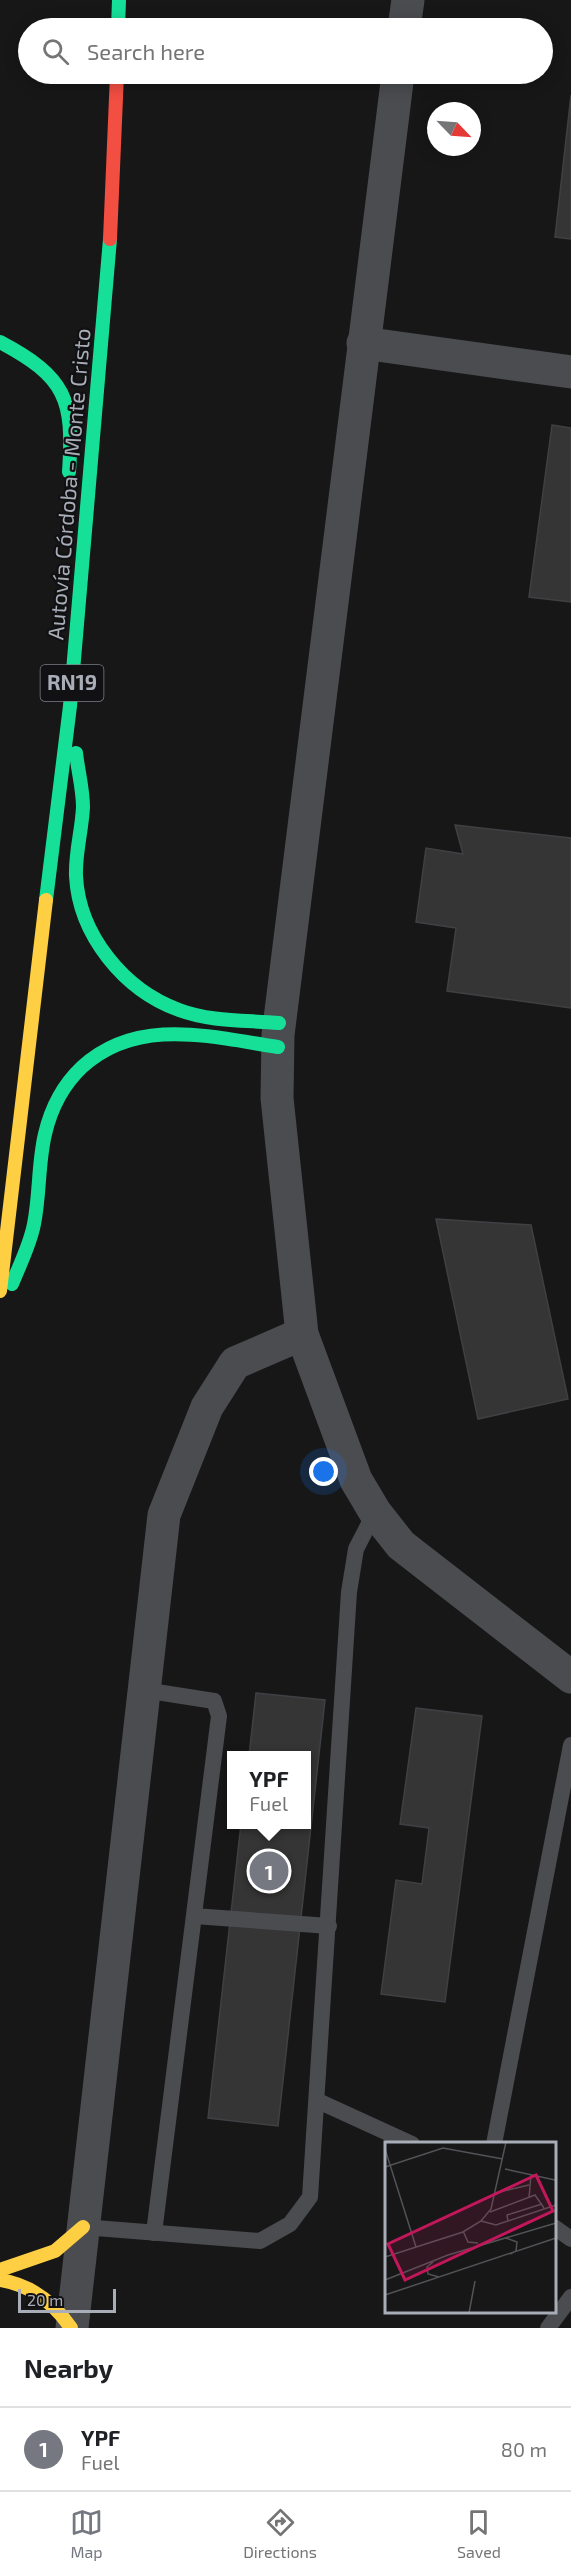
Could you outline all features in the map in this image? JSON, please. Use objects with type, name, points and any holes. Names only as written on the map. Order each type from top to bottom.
[{"type":"highway","points":[[118,18],[119,0]]},
{"type":"highway","name":"Autovía Córdoba - Monte Cristo","points":[[2,1297],[25,1063],[74,670],[113,194],[117,84]]},
{"type":"highway","points":[[0,342],[41,368],[59,387],[69,406],[72,429],[67,485]]},
{"type":"highway","name":"RN19","points":[[64,606],[74,670]]},
{"type":"highway","points":[[70,706],[83,806],[76,875],[78,897],[84,916],[106,955],[138,986],[158,1000],[179,1010],[278,1035]]},
{"type":"highway","points":[[2,1297],[31,1237],[44,1135],[50,1111],[61,1089],[76,1070],[121,1042],[154,1035],[171,1033],[202,1036],[278,1035]]},
{"type":"highway","points":[[0,2270],[29,2263],[55,2253],[72,2241],[84,2227]]},
{"type":"highway","points":[[0,2280],[18,2284],[47,2301],[62,2314],[71,2328]]},
{"type":"street","points":[[405,18],[408,0]]},
{"type":"street","points":[[397,84],[278,1035],[277,1098],[302,1334],[356,1480],[375,1512],[401,1545],[571,1677]]},
{"type":"street","points":[[363,343],[571,372]]},
{"type":"street","points":[[71,2328],[164,1515],[207,1407],[235,1363],[302,1334]]},
{"type":"lane","points":[[84,2227],[260,2241],[290,2224],[310,2197],[318,2101],[349,1592],[356,1549],[375,1512]]},
{"type":"lane","points":[[144,1690],[214,1701],[219,1716],[154,2233]]},
{"type":"lane","points":[[494,2142],[571,1745]]},
{"type":"lane","points":[[194,1916],[329,1926]]},
{"type":"lane","points":[[318,2101],[408,2142]]},
{"type":"lane","points":[[556,2228],[571,2239]]},
{"type":"lane","points":[[548,2328],[571,2297]]},
{"type":"building","points":[[571,95],[571,239],[555,237]]},
{"type":"building","points":[[552,425],[571,428],[571,602],[529,597]]},
{"type":"building","points":[[455,825],[571,838],[571,1008],[447,991],[456,928],[416,922],[426,848],[463,854]]},
{"type":"building","points":[[436,1219],[531,1225],[568,1399],[478,1419]]},
{"type":"building","points":[[256,1693],[325,1700],[311,1827],[311,1751],[250,1751]]},
{"type":"building","points":[[416,1708],[482,1716],[445,2002],[381,1994],[396,1880],[422,1884],[429,1828],[400,1824]]},
{"type":"building","points":[[240,1829],[311,1829],[278,2126],[208,2118]]},
{"type":"traffic: fast","points":[[118,18],[119,0]]},
{"type":"traffic: fast","points":[[46,900],[70,706],[110,239]]},
{"type":"traffic: fast","points":[[0,342],[39,367],[52,379],[61,393],[67,408],[70,426],[69,472]]},
{"type":"traffic: fast","points":[[76,753],[83,807],[76,867],[79,898],[95,939],[108,958],[140,989],[179,1010],[216,1019],[279,1023]]},
{"type":"traffic: fast","points":[[12,1284],[34,1224],[41,1156],[48,1124],[54,1106],[64,1089],[82,1067],[104,1051],[127,1041],[151,1036],[201,1035],[278,1047]]},
{"type":"traffic: slow","points":[[0,1291],[46,900]]},
{"type":"traffic: slow","points":[[0,2270],[55,2251],[83,2227]]},
{"type":"traffic: slow","points":[[0,2280],[22,2286],[41,2296],[71,2328]]},
{"type":"traffic: jam","points":[[110,239],[117,84]]},
{"type":"place","name":"YPF","points":[[269,1871]]}]
